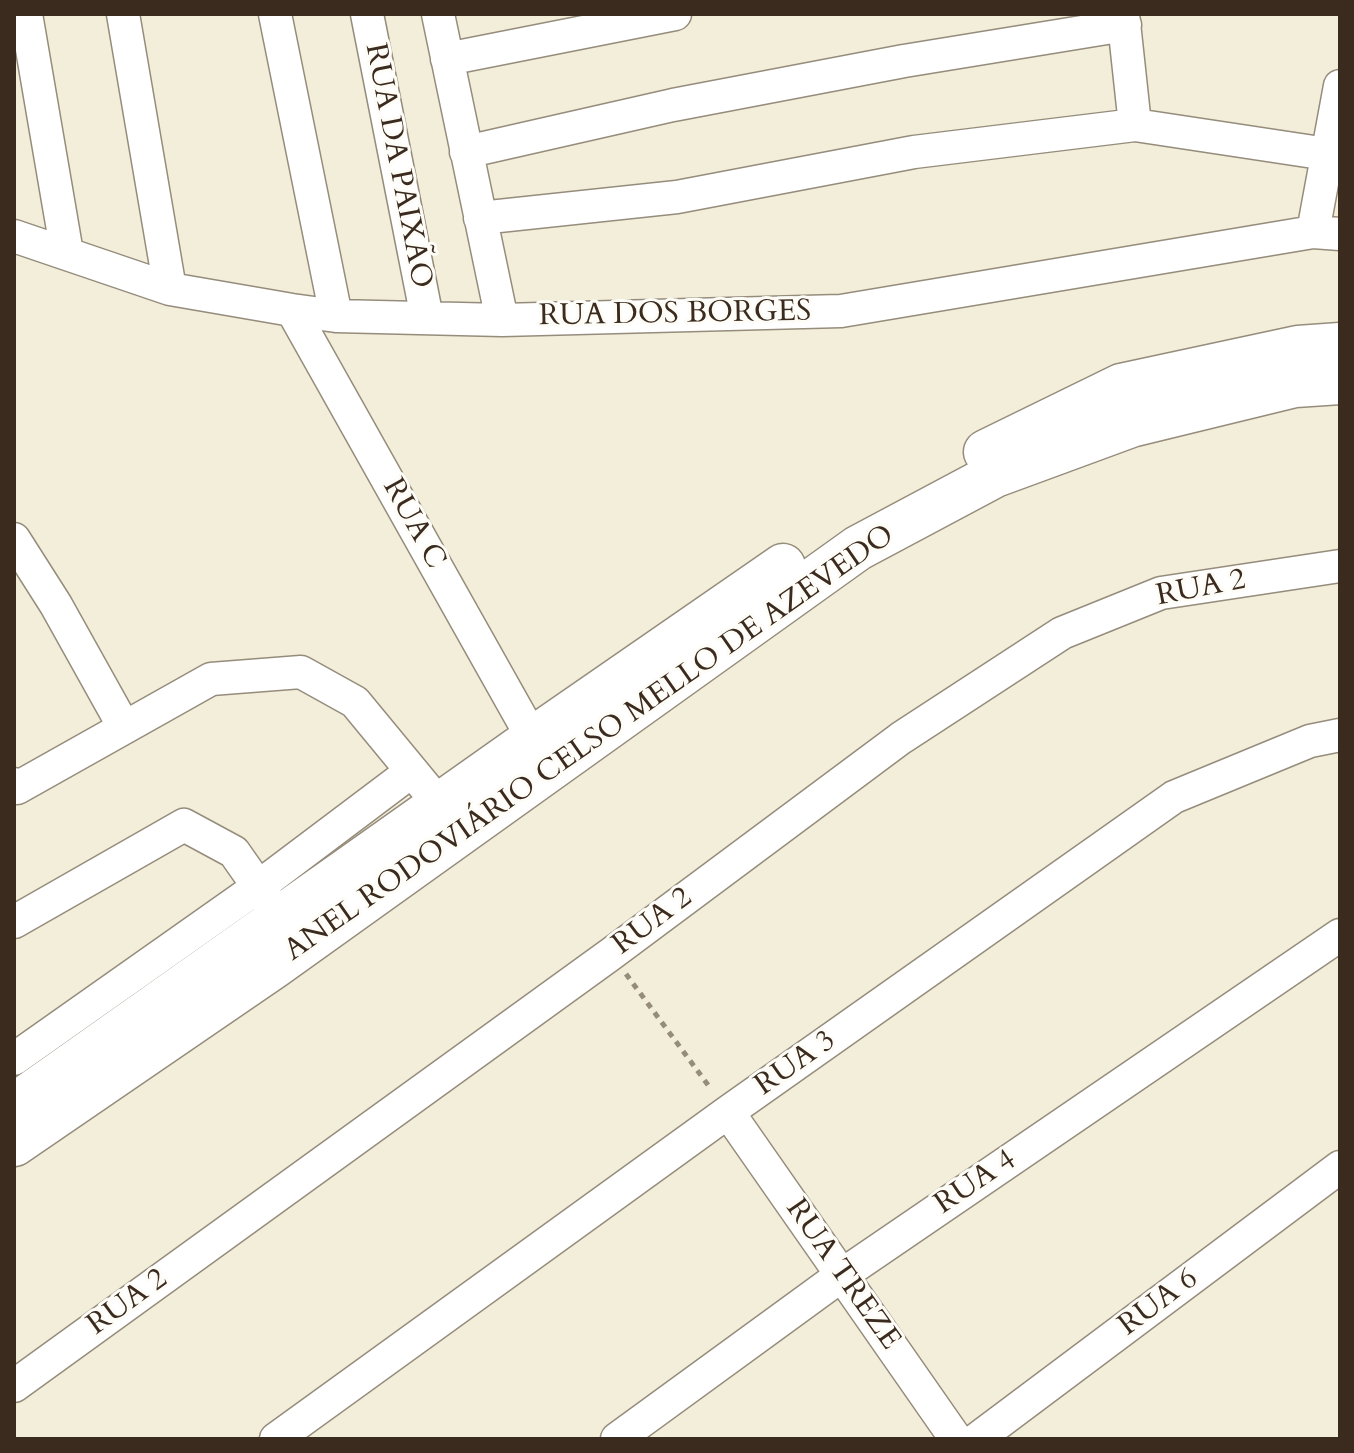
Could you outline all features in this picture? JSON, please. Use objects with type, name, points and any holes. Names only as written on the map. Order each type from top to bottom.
[{"type":"highway","name":"ANEL RODOVIÁRIO CELSO MELLO DE AZEVEDO","points":[[14,1106],[269,902],[440,805],[854,516],[1121,386],[1298,348],[1340,345]]},
{"type":"highway","name":"ANEL RODOVIÁRIO CELSO MELLO DE AZEVEDO","points":[[14,1144],[274,966],[858,548],[995,475],[1131,425],[1295,385],[1340,382]]},
{"type":"street","points":[[26,14],[67,253]]},
{"type":"street","points":[[123,14],[170,289]]},
{"type":"street","points":[[275,14],[336,316]]},
{"type":"street","name":"RUA DA PAIXÃO","points":[[367,14],[427,318]]},
{"type":"street","points":[[438,14],[502,320]]},
{"type":"street","points":[[447,59],[675,14]]},
{"type":"street","points":[[466,152],[673,105],[1124,20],[1135,125]]},
{"type":"street","points":[[1327,233],[1327,154],[1340,86]]},
{"type":"street","points":[[480,218],[677,197],[914,152],[1135,125],[1327,154]]},
{"type":"street","name":"RUA DOS BORGES","points":[[14,236],[170,289],[336,316],[502,320],[841,311],[1327,233]]},
{"type":"street","name":"RUA C","points":[[292,310],[533,739]]},
{"type":"street","points":[[14,539],[56,605],[124,727]]},
{"type":"street","name":"RUA 2","points":[[14,1386],[611,954],[901,738],[1062,633],[1161,593],[1340,566]]},
{"type":"street","points":[[15,787],[211,679],[301,672],[355,702],[440,805]]},
{"type":"street","name":"RUA 3","points":[[276,1439],[728,1112],[1174,797],[1310,741],[1340,735]]},
{"type":"street","points":[[14,1059],[269,902],[412,771]]},
{"type":"street","points":[[14,922],[184,825],[234,852],[269,902]]},
{"type":"street","name":"RUA 4","points":[[617,1439],[842,1275],[1340,935]]},
{"type":"street","name":"RUA TREZE","points":[[728,1112],[956,1439]]},
{"type":"street","name":"RUA 6","points":[[977,1439],[1340,1167]]},
{"type":"path","points":[[611,954],[728,1112]]}]
